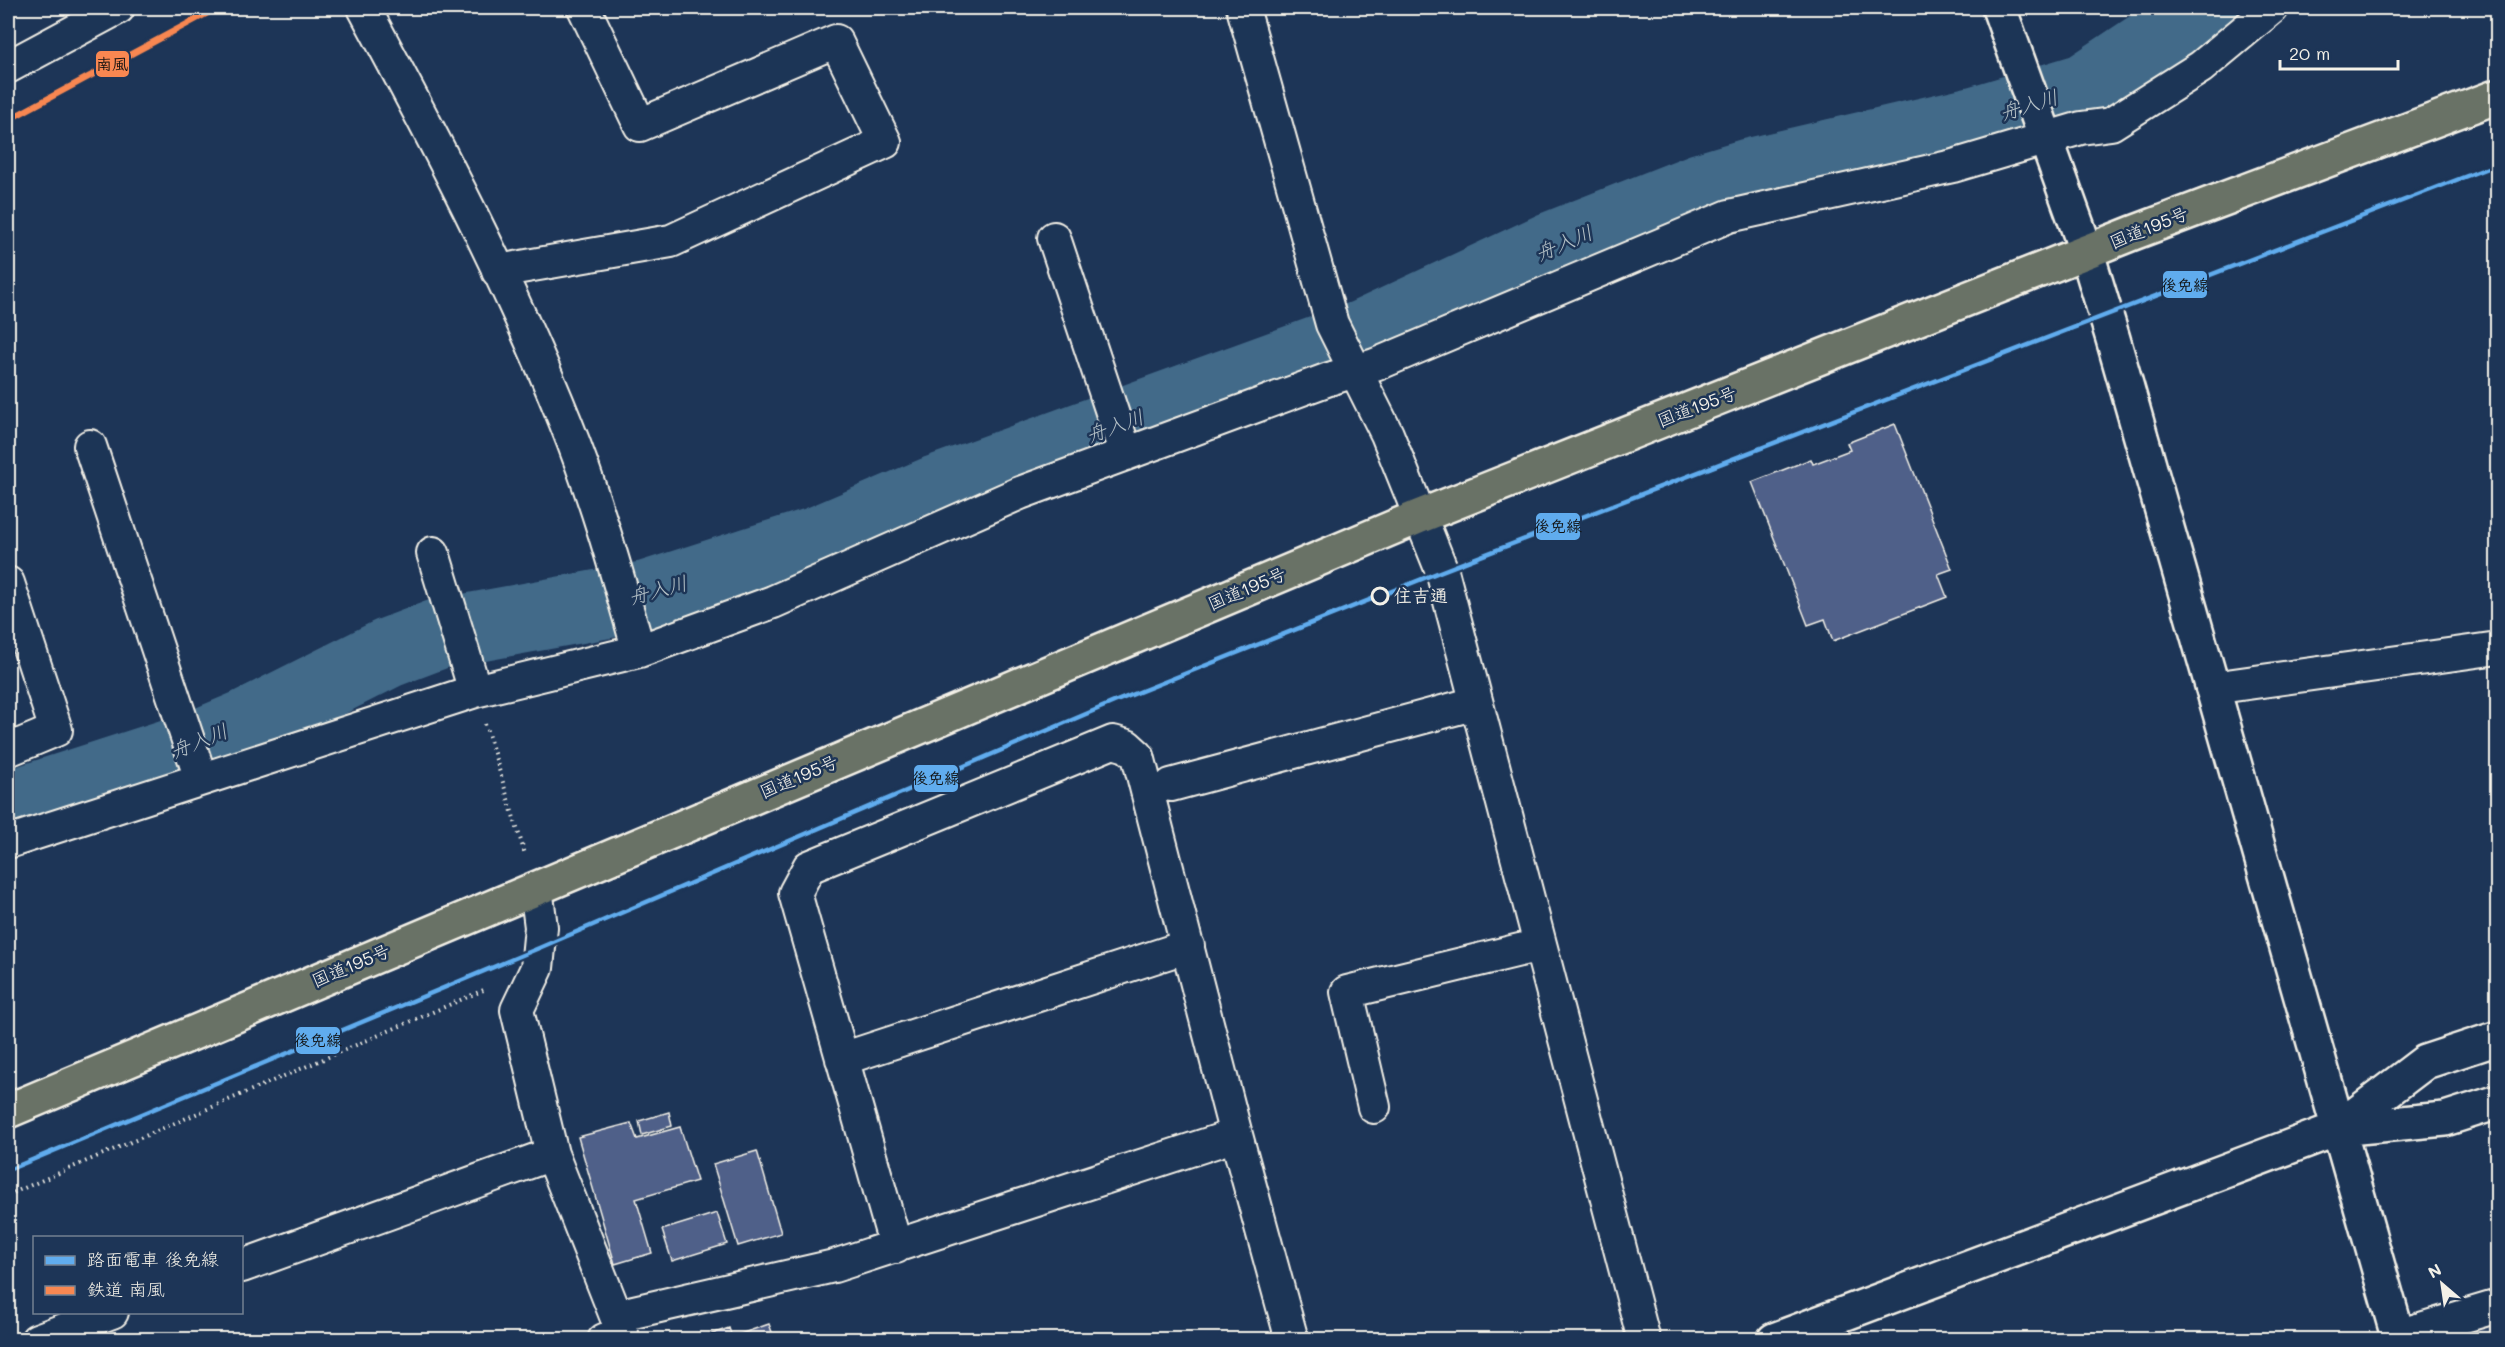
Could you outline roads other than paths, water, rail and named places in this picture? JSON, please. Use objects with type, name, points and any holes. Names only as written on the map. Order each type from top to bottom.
[{"type":"highway","name":"国道195号","points":[[8,1111],[1418,517],[2087,254],[2133,233],[2498,96]]},
{"type":"street","points":[[8,67],[118,8]]},
{"type":"street","points":[[364,8],[498,271],[566,422],[637,642]]},
{"type":"street","points":[[498,271],[671,241],[885,142],[836,41],[640,125],[584,8]]},
{"type":"street","points":[[1243,8],[1332,324],[1401,467],[1418,517],[1442,571],[1644,1340]]},
{"type":"street","points":[[1999,8],[2028,83],[2087,254],[2398,1337],[2498,1306]]},
{"type":"street","points":[[8,842],[475,692],[773,602],[1020,492],[1126,454],[1353,365],[1474,325],[1730,216],[1953,166],[2044,132],[2111,123],[2201,67],[2272,8]]},
{"type":"street","points":[[1054,238],[1126,454]]},
{"type":"street","points":[[90,446],[201,779]]},
{"type":"street","points":[[433,553],[475,692]]},
{"type":"street","points":[[8,584],[56,730],[8,750]]},
{"type":"street","points":[[2212,688],[2498,648]]},
{"type":"street","points":[[1171,785],[1476,703]]},
{"type":"street","points":[[896,1247],[795,893],[809,867],[1113,742],[1127,746],[1138,756],[1236,1135],[1292,1340]]},
{"type":"street","points":[[536,888],[541,927],[537,968],[517,1010],[552,1154],[617,1332],[896,1247],[1236,1135]]},
{"type":"street","points":[[1374,1107],[1347,992],[1540,945]]},
{"type":"street","points":[[842,1059],[1188,946]]},
{"type":"street","points":[[2337,1129],[2425,1062],[2498,1038]]},
{"type":"street","points":[[1774,1340],[2337,1129],[2445,1119],[2498,1102]]},
{"type":"street","points":[[243,1266],[552,1154]]},
{"type":"street","points":[[37,1340],[107,1314]]},
{"type":"waterway","name":"舟入川","points":[[8,806],[200,744],[245,725],[388,653],[438,634],[646,596],[818,541],[937,490],[1363,335],[1553,246],[1700,188],[1750,173],[1978,120],[2085,88],[2205,8]]},
{"type":"tram line","name":"後免線","points":[[8,1170],[539,948],[1114,702],[1442,571],[2498,164]]},
{"type":"rail line","name":"南風","points":[[8,120],[217,8]]},
{"type":"place","name":"住吉通","points":[[1380,596]]}]
